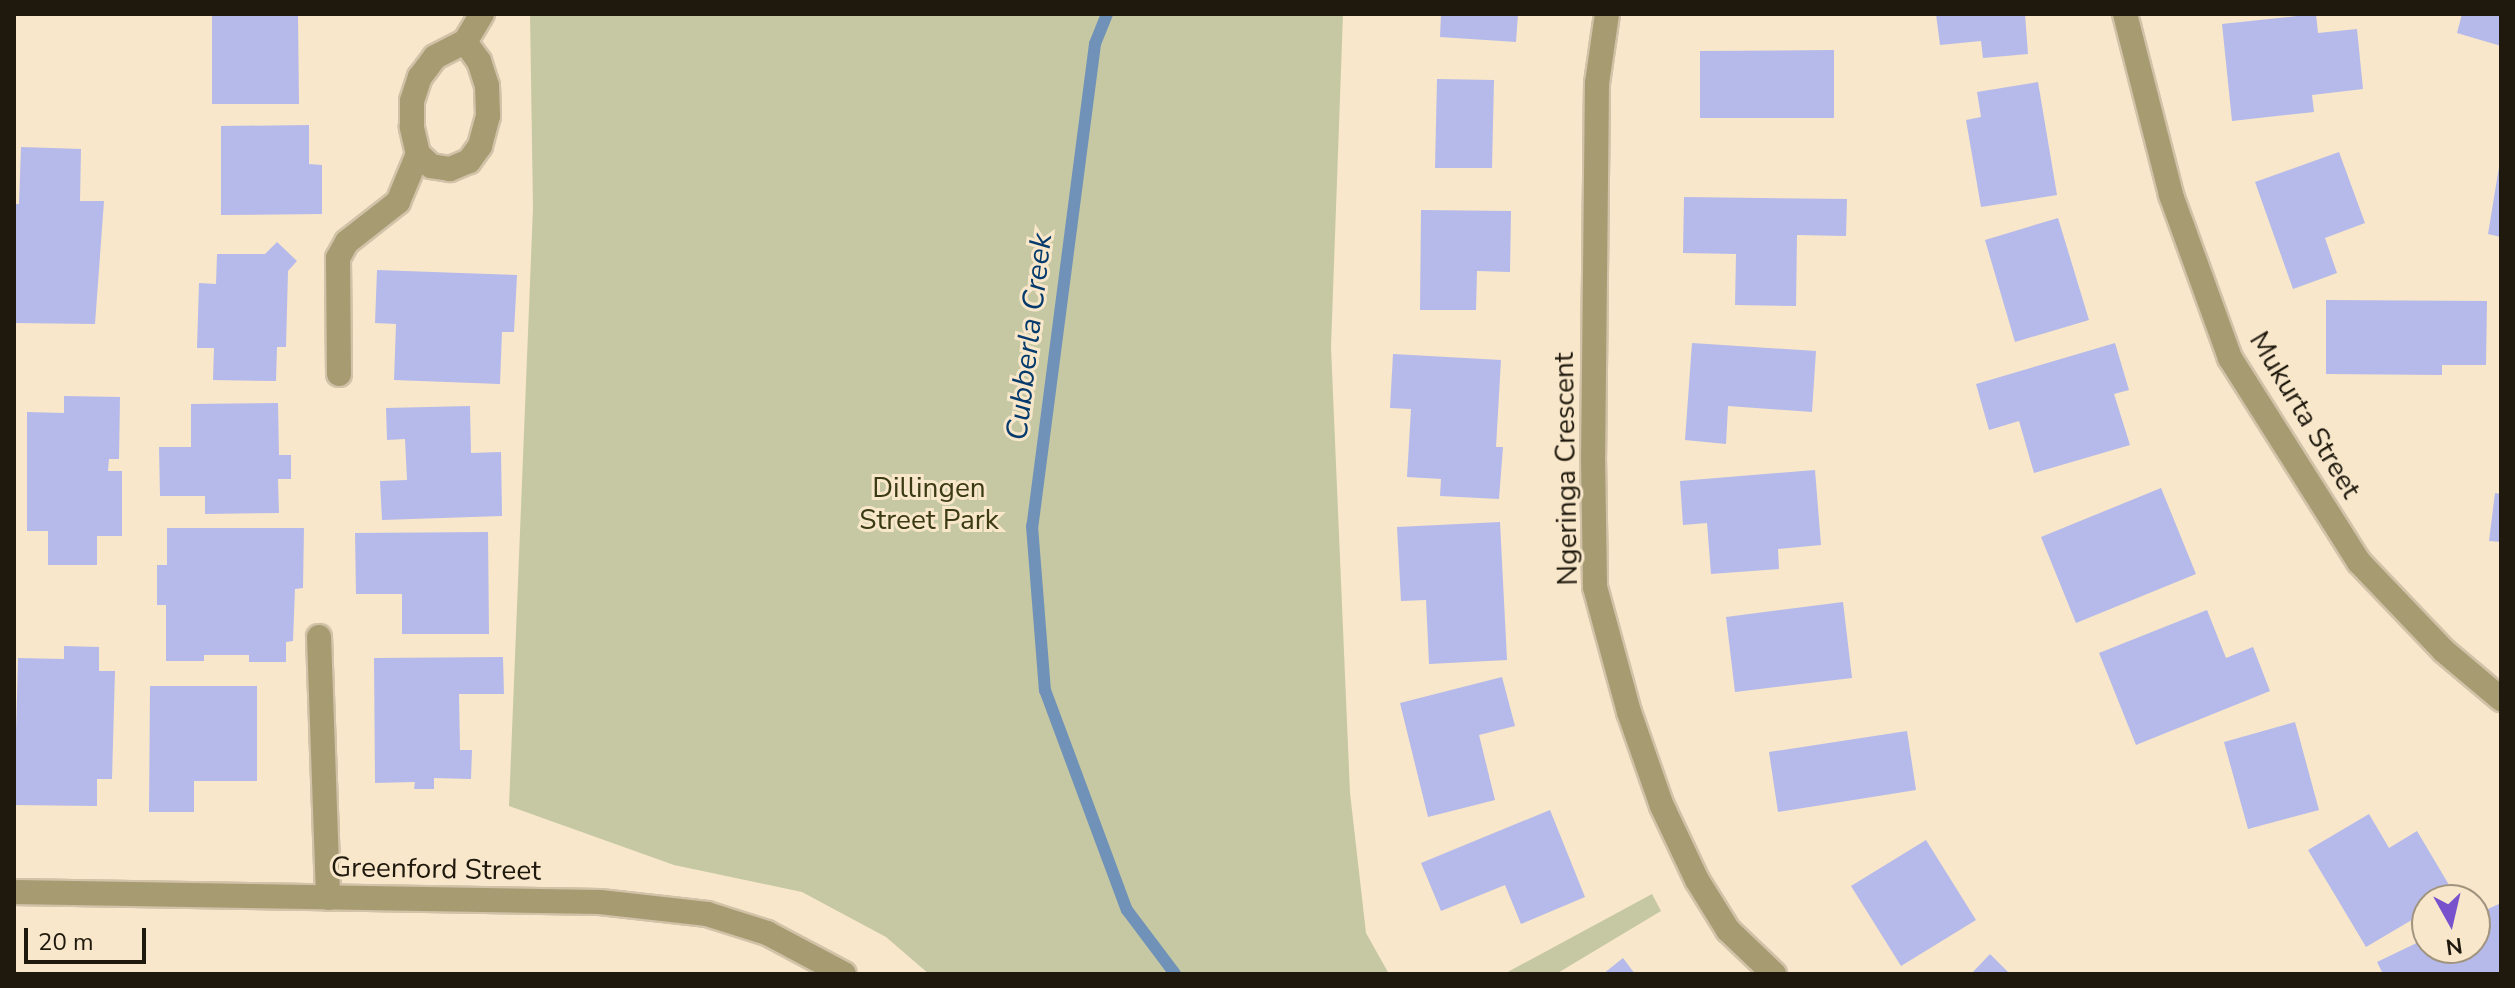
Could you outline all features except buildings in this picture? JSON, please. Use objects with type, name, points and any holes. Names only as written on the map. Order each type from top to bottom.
[{"type":"street","points":[[339,374],[338,258],[347,242],[398,202],[418,154],[412,101],[420,77],[435,57],[465,42],[482,14]]},
{"type":"street","name":"Ngeringa Crescent","points":[[1607,14],[1597,83],[1593,457],[1595,587],[1629,712],[1662,806],[1697,880],[1728,930],[1774,974]]},
{"type":"street","name":"Mukurta Street","points":[[2125,14],[2171,195],[2230,358],[2359,562],[2444,651],[2501,699]]},
{"type":"street","points":[[418,154],[431,166],[450,169],[469,161],[480,146],[488,116],[487,86],[479,61],[465,42]]},
{"type":"street","points":[[319,637],[328,898]]},
{"type":"street","name":"Greenford Street","points":[[14,892],[600,902],[707,914],[767,933],[844,974]]},
{"type":"green space","name":"Dillingen Street Park","points":[[530,14],[1343,14],[1331,347],[1350,793],[1366,933],[1389,974],[929,974],[886,937],[802,892],[674,865],[509,806],[533,208]]},
{"type":"green space","points":[[1652,894],[1661,911],[1556,974],[1504,974]]},
{"type":"waterway","name":"Cubberla Creek","points":[[1107,14],[1095,44],[1032,526],[1045,690],[1127,910],[1175,974]]}]
